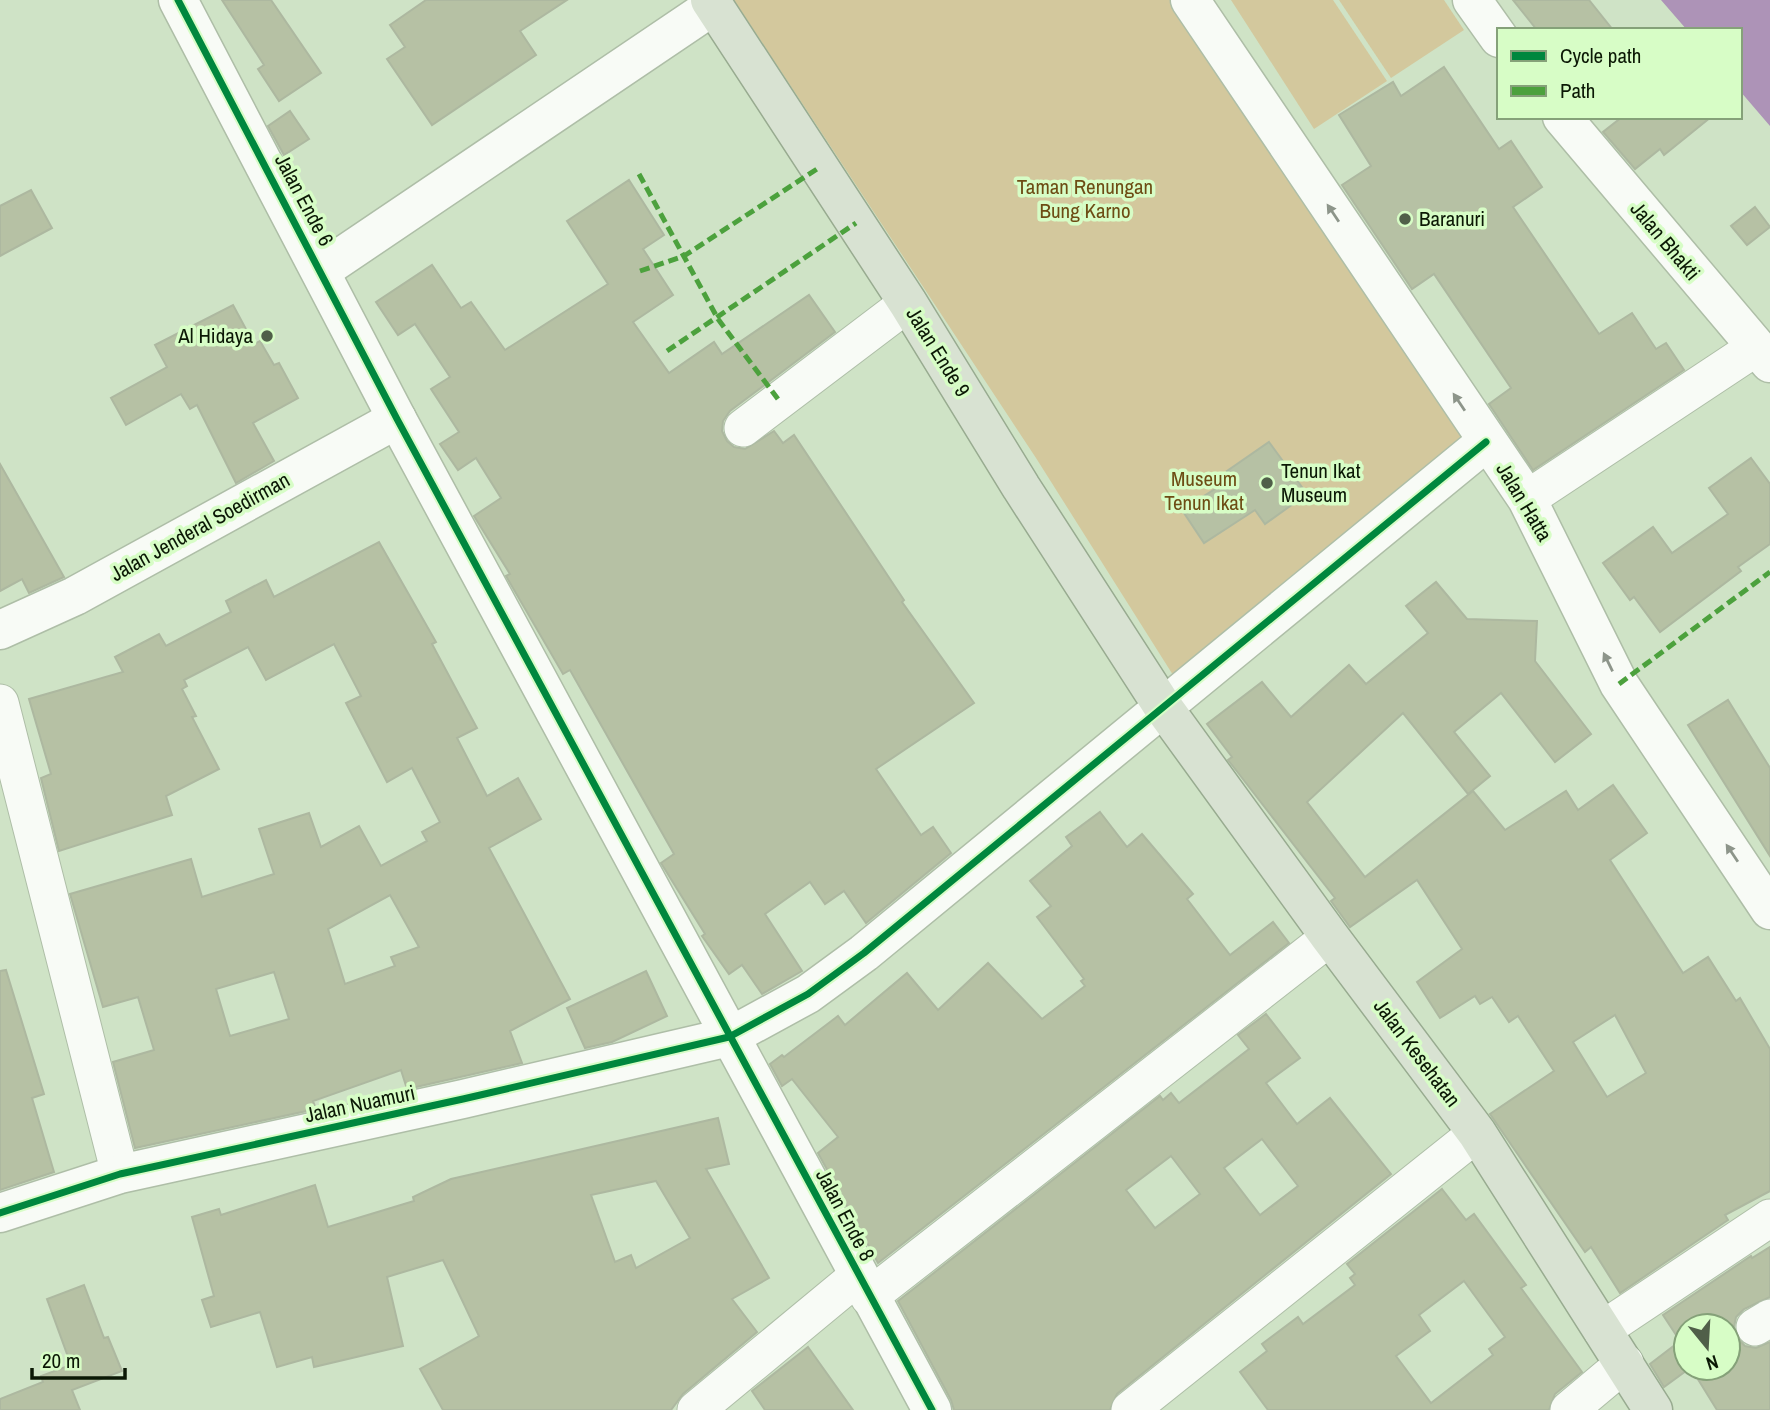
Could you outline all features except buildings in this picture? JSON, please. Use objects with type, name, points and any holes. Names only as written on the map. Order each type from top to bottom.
[{"type":"highway","name":"Jalan Ende 9","points":[[711,3],[908,303],[1021,487],[1163,707]]},
{"type":"highway","name":"Jalan Kesehatan","points":[[1163,707],[1330,937],[1477,1132],[1653,1410]]},
{"type":"street","name":"Jalan Ende 6","points":[[178,0],[322,270],[397,419],[574,742],[729,1037]]},
{"type":"street","name":"Jalan Hatta","points":[[1190,0],[1527,499],[1619,684],[1770,909]]},
{"type":"street","points":[[1472,0],[1497,35]]},
{"type":"street","points":[[322,270],[711,3]]},
{"type":"street","name":"Jalan Bhakti","points":[[1564,119],[1763,355]]},
{"type":"street","points":[[743,428],[908,303]]},
{"type":"street","points":[[1527,499],[1763,355]]},
{"type":"street","name":"Jalan Jenderal Soedirman","points":[[0,630],[75,596],[397,419]]},
{"type":"street","name":"Jalan Nuamuri","points":[[0,1213],[120,1174],[463,1100],[729,1037],[808,994],[864,953],[1486,442]]},
{"type":"street","points":[[0,703],[120,1174]]},
{"type":"street","points":[[696,1410],[1330,937]]},
{"type":"street","name":"Jalan Ende 8","points":[[729,1037],[932,1410]]},
{"type":"street","points":[[1130,1410],[1477,1132]]},
{"type":"street","points":[[1602,1330],[1770,1218]]},
{"type":"street","points":[[1569,1410],[1625,1363]]},
{"type":"green space","name":"Taman Renungan Bung Karno","points":[[734,0],[1173,0],[1473,435],[1173,675],[1036,458]]},
{"type":"green space","points":[[1231,0],[1333,0],[1387,81],[1314,129]]},
{"type":"green space","points":[[1339,0],[1444,0],[1464,30],[1391,78]]},
{"type":"shaded area","points":[[1661,0],[1770,0],[1770,126],[1742,93],[1742,28],[1685,28]]},
{"type":"marked path","points":[[640,271],[684,256],[817,169]]},
{"type":"marked path","points":[[639,174],[718,319],[778,399]]},
{"type":"marked path","points":[[667,351],[856,223]]},
{"type":"marked path","points":[[1619,684],[1770,572]]},
{"type":"cycle path","points":[[178,0],[397,419],[932,1410]]},
{"type":"cycle path","points":[[0,1213],[120,1174],[463,1099],[729,1037],[808,994],[864,953],[1486,442]]},
{"type":"place","name":"Baranuri","points":[[1405,219]]},
{"type":"place","name":"Al Hidaya","points":[[267,336]]},
{"type":"place","name":"Tenun Ikat Museum","points":[[1267,483]]},
{"type":"park label","name":"Museum Tenun Ikat","points":[[1204,491]]}]
